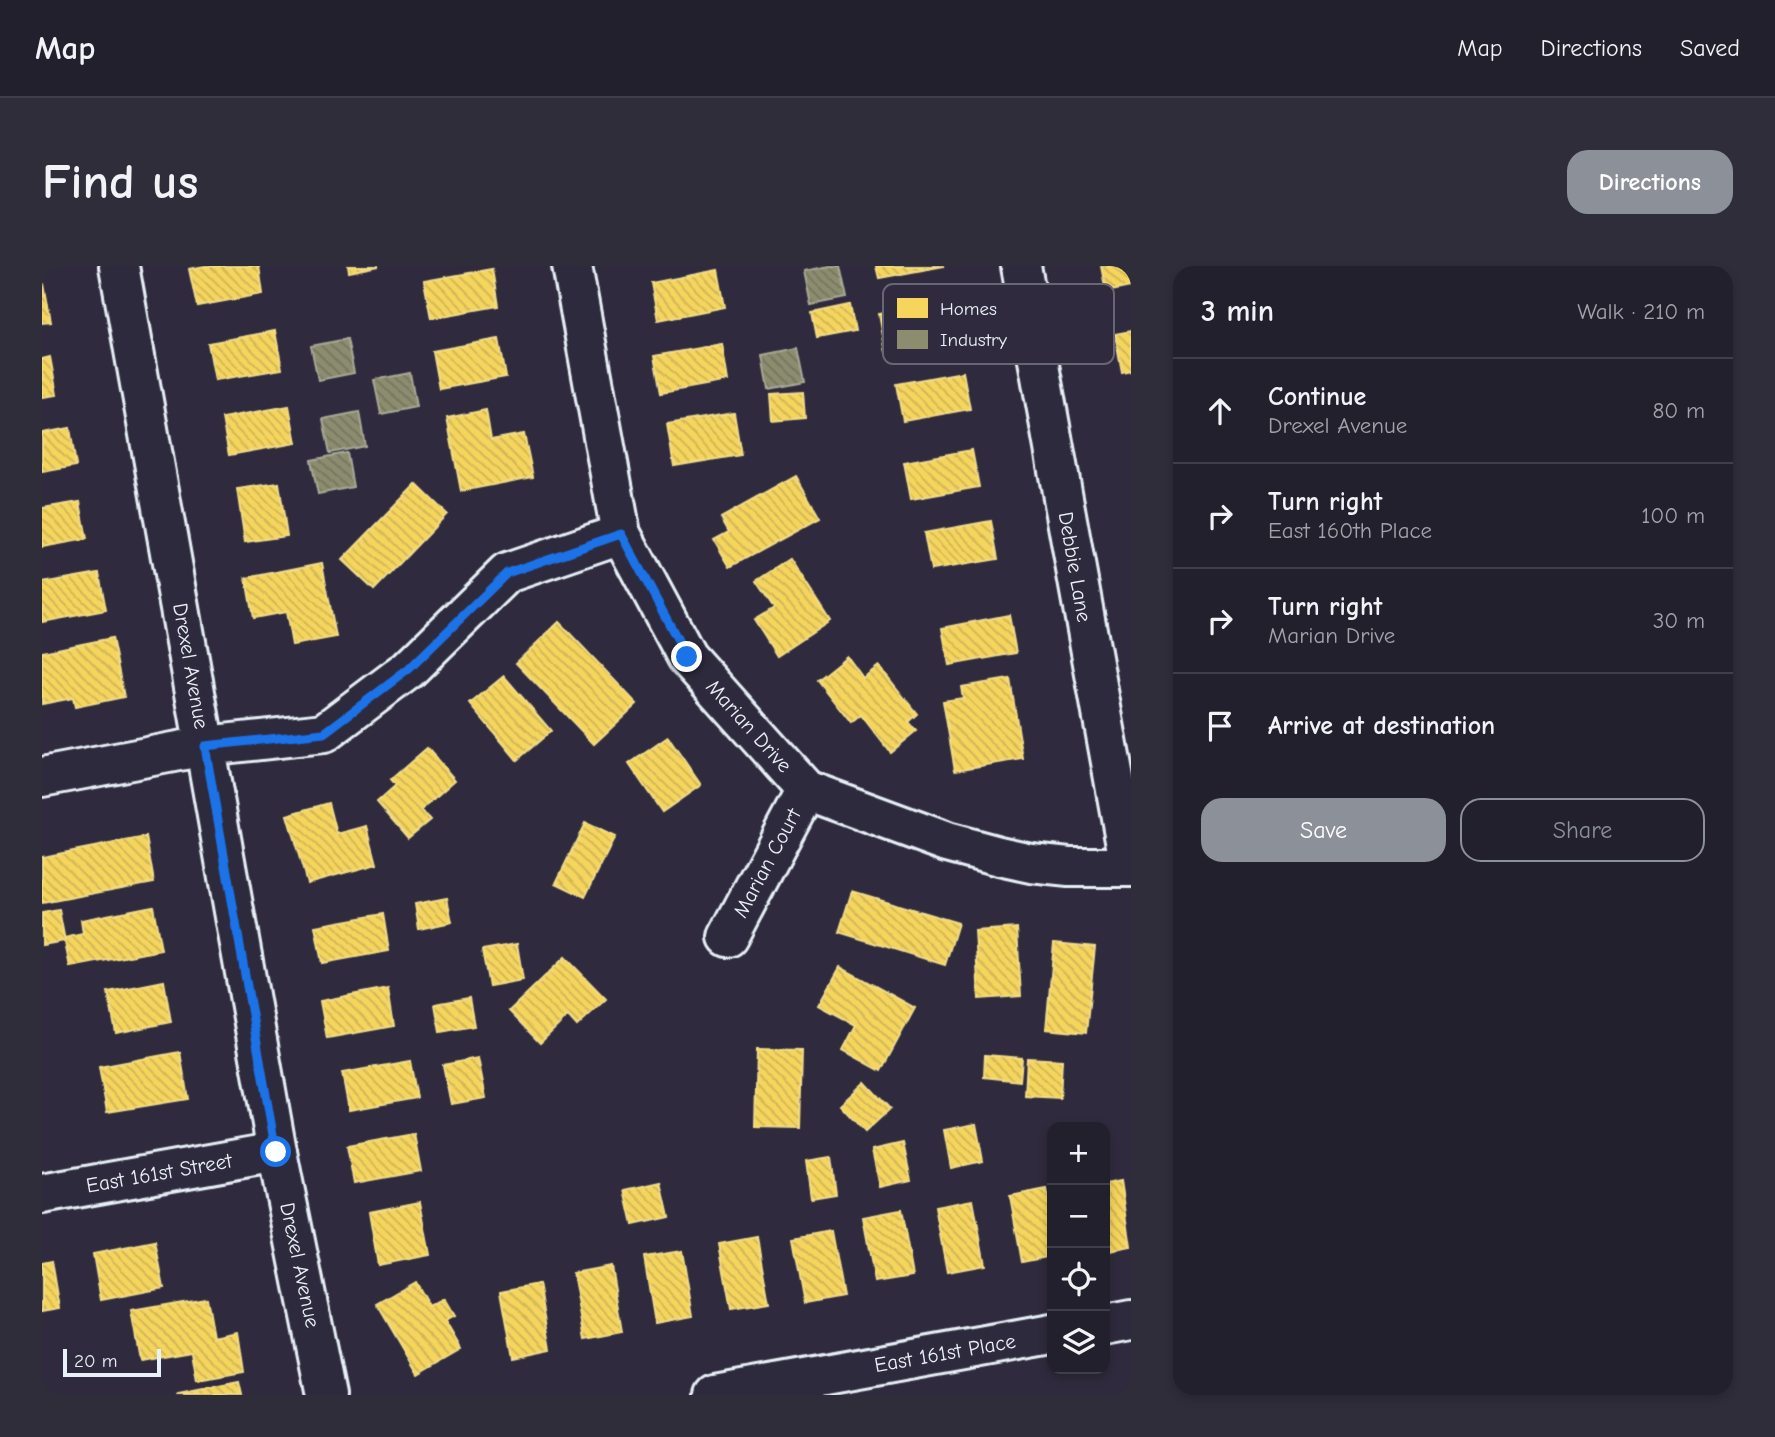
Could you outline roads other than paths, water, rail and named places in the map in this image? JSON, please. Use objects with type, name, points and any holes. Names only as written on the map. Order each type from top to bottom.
[{"type":"street","name":"Drexel Avenue","points":[[119,266],[276,1152],[326,1395]]},
{"type":"street","name":"Marian Drive","points":[[572,266],[621,534],[687,657],[806,790],[947,842],[999,856],[1069,867],[1130,867]]},
{"type":"street","name":"Debbie Lane","points":[[1021,266],[1024,284]]},
{"type":"street","name":"Debbie Lane","points":[[1039,364],[1130,867]]},
{"type":"street","points":[[42,777],[205,746],[324,733],[409,669],[507,573],[621,534]]},
{"type":"street","name":"Marian Court","points":[[728,937],[806,790]]},
{"type":"street","name":"East 161st Street","points":[[42,1194],[276,1152]]},
{"type":"street","points":[[1110,1324],[1131,1320]]},
{"type":"street","name":"East 161st Place","points":[[715,1395],[1047,1335]]}]
